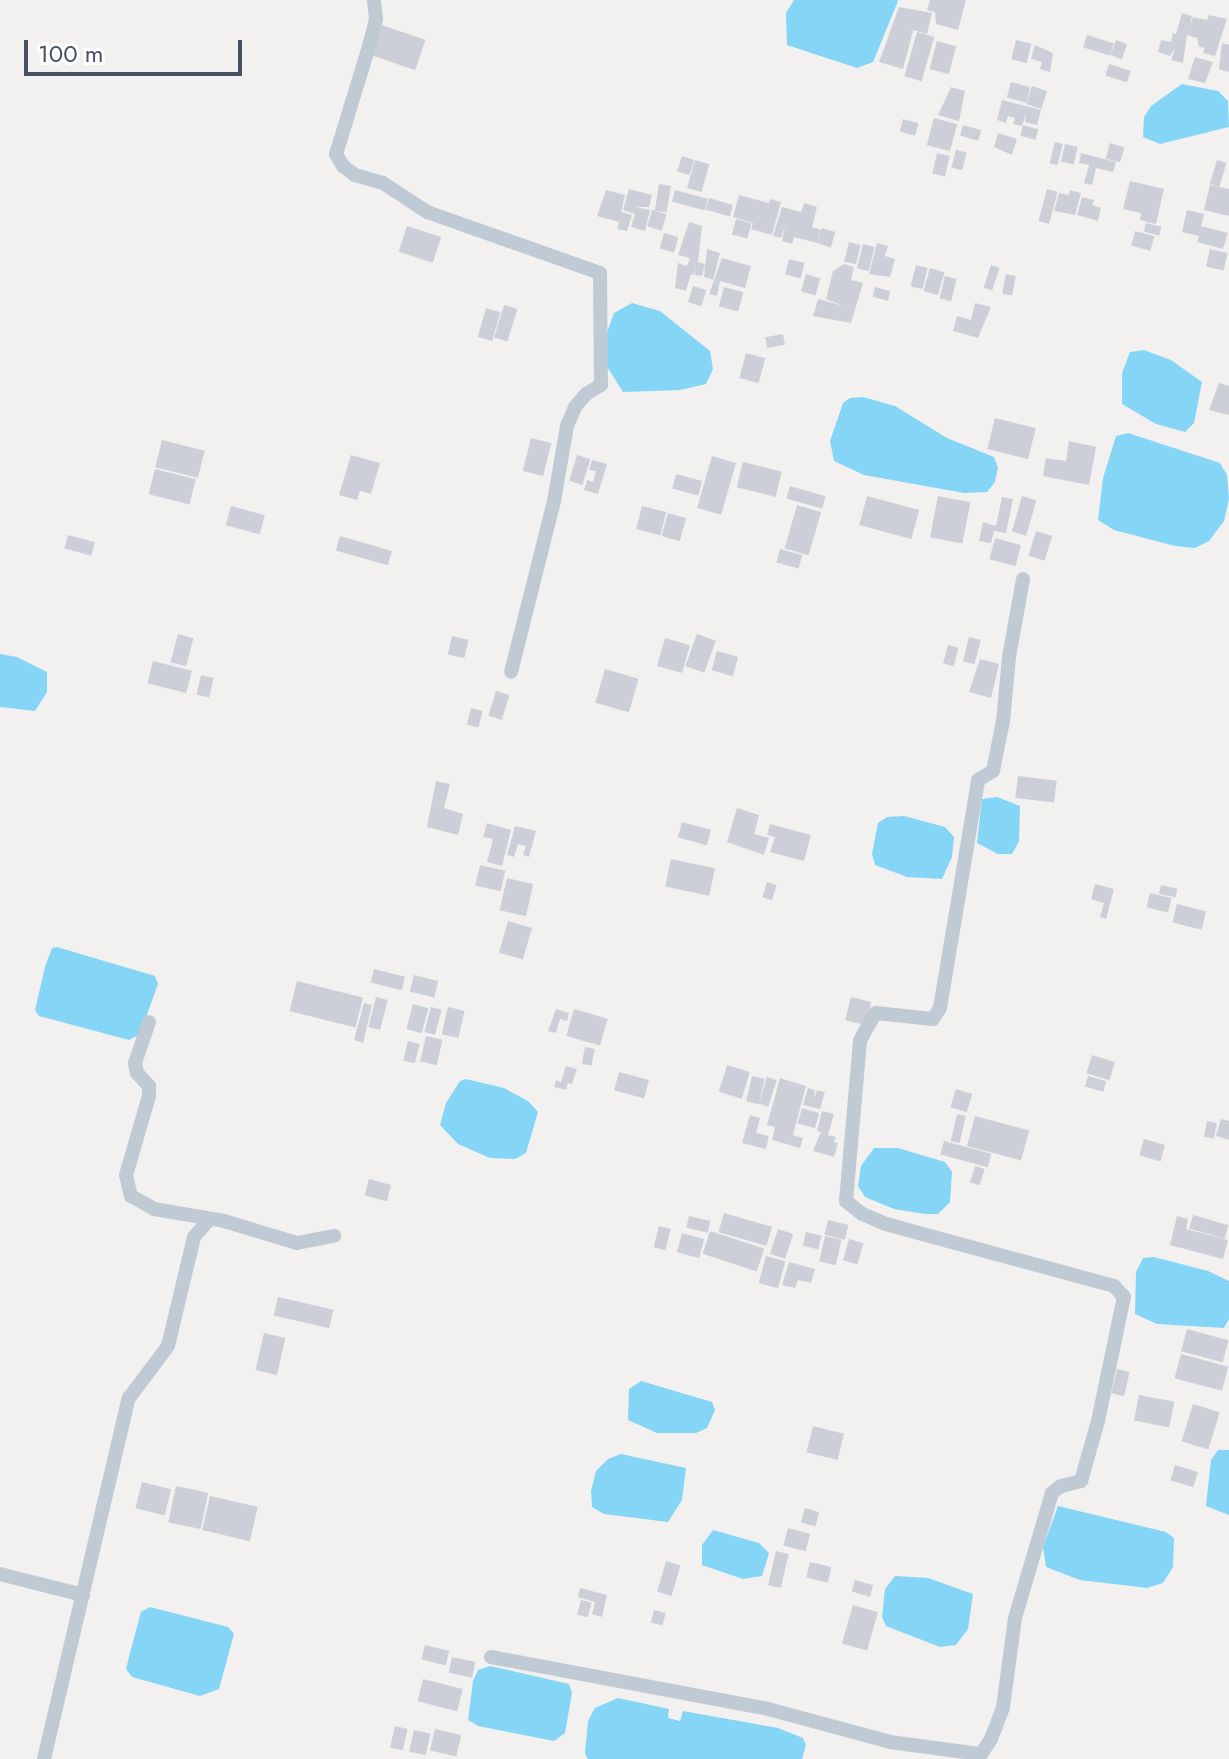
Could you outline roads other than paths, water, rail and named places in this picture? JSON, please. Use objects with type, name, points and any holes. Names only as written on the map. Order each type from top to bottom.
[{"type":"street","points":[[374,0],[373,31],[336,154],[343,166],[355,175],[383,183],[427,212],[600,273],[601,385],[586,394],[575,407],[567,426],[554,501],[511,672]]},
{"type":"street","points":[[491,1657],[768,1709],[890,1742],[978,1757],[991,1739],[1003,1707],[1015,1618],[1052,1493],[1061,1486],[1081,1481],[1098,1421],[1124,1297],[1114,1286],[886,1224],[862,1214],[846,1201],[860,1041],[876,1013],[933,1019],[940,1008],[978,780],[993,771],[1003,721],[1023,579]]},
{"type":"street","points":[[149,1022],[135,1063],[137,1073],[149,1086],[149,1096],[126,1175],[131,1196],[154,1209],[267,1232],[297,1243],[334,1236]]},
{"type":"street","points":[[44,1759],[129,1398],[168,1346],[194,1237],[209,1220]]},
{"type":"street","points":[[0,1574],[83,1595]]},
{"type":"water","points":[[794,0],[898,1],[873,62],[857,68],[787,45],[786,13]]},
{"type":"water","points":[[1182,84],[1218,91],[1228,101],[1229,127],[1160,144],[1143,137],[1144,117],[1151,106]]},
{"type":"water","points":[[632,303],[660,311],[710,351],[713,369],[706,384],[680,390],[623,392],[606,365],[605,338],[614,313]]},
{"type":"water","points":[[1144,350],[1171,360],[1202,382],[1194,423],[1185,432],[1156,424],[1122,404],[1122,373],[1130,352]]},
{"type":"water","points":[[863,397],[895,406],[947,438],[994,457],[998,468],[995,482],[987,492],[964,493],[864,475],[834,461],[830,441],[843,403],[850,398]]},
{"type":"water","points":[[1128,433],[1220,463],[1227,475],[1229,499],[1224,521],[1209,541],[1195,548],[1175,546],[1114,530],[1098,520],[1103,478],[1116,436]]},
{"type":"water","points":[[0,654],[17,657],[47,672],[47,692],[35,711],[0,707]]},
{"type":"water","points":[[997,797],[1020,806],[1019,841],[1012,854],[998,854],[977,843],[982,799]]},
{"type":"water","points":[[904,816],[945,827],[954,837],[952,857],[942,879],[907,877],[875,865],[872,854],[878,823],[887,817]]},
{"type":"water","points":[[52,948],[155,976],[158,984],[140,1034],[129,1040],[39,1016],[35,1010],[45,967]]},
{"type":"water","points":[[466,1079],[504,1088],[528,1101],[538,1112],[526,1153],[515,1159],[490,1158],[458,1144],[440,1125],[446,1103],[460,1081]]},
{"type":"water","points":[[874,1148],[898,1148],[945,1162],[952,1172],[950,1202],[938,1214],[925,1214],[894,1209],[865,1197],[858,1186],[861,1166]]},
{"type":"water","points":[[1154,1257],[1208,1271],[1229,1281],[1229,1319],[1224,1328],[1157,1324],[1135,1314],[1136,1272],[1143,1258]]},
{"type":"water","points":[[641,1381],[712,1402],[715,1410],[707,1428],[696,1433],[657,1433],[628,1420],[629,1389]]},
{"type":"water","points":[[1218,1450],[1229,1450],[1229,1515],[1206,1506],[1211,1460]]},
{"type":"water","points":[[621,1454],[686,1468],[682,1500],[668,1522],[604,1514],[592,1507],[591,1491],[596,1471],[608,1459]]},
{"type":"water","points":[[1058,1506],[1166,1532],[1174,1538],[1173,1567],[1163,1583],[1147,1588],[1080,1580],[1046,1567],[1043,1547]]},
{"type":"water","points":[[713,1530],[759,1543],[769,1553],[762,1576],[743,1579],[702,1565],[702,1545]]},
{"type":"water","points":[[895,1576],[928,1578],[973,1594],[968,1629],[956,1645],[940,1647],[886,1626],[882,1617],[885,1589]]},
{"type":"water","points":[[150,1607],[228,1627],[234,1634],[219,1689],[200,1696],[132,1677],[126,1669],[130,1653],[141,1612]]},
{"type":"water","points":[[490,1666],[569,1684],[572,1693],[565,1733],[554,1741],[478,1726],[468,1720],[473,1681],[478,1670]]},
{"type":"water","points":[[618,1698],[669,1709],[668,1718],[680,1721],[683,1711],[778,1728],[803,1738],[806,1745],[802,1759],[588,1759],[585,1754],[588,1721],[595,1708]]}]
